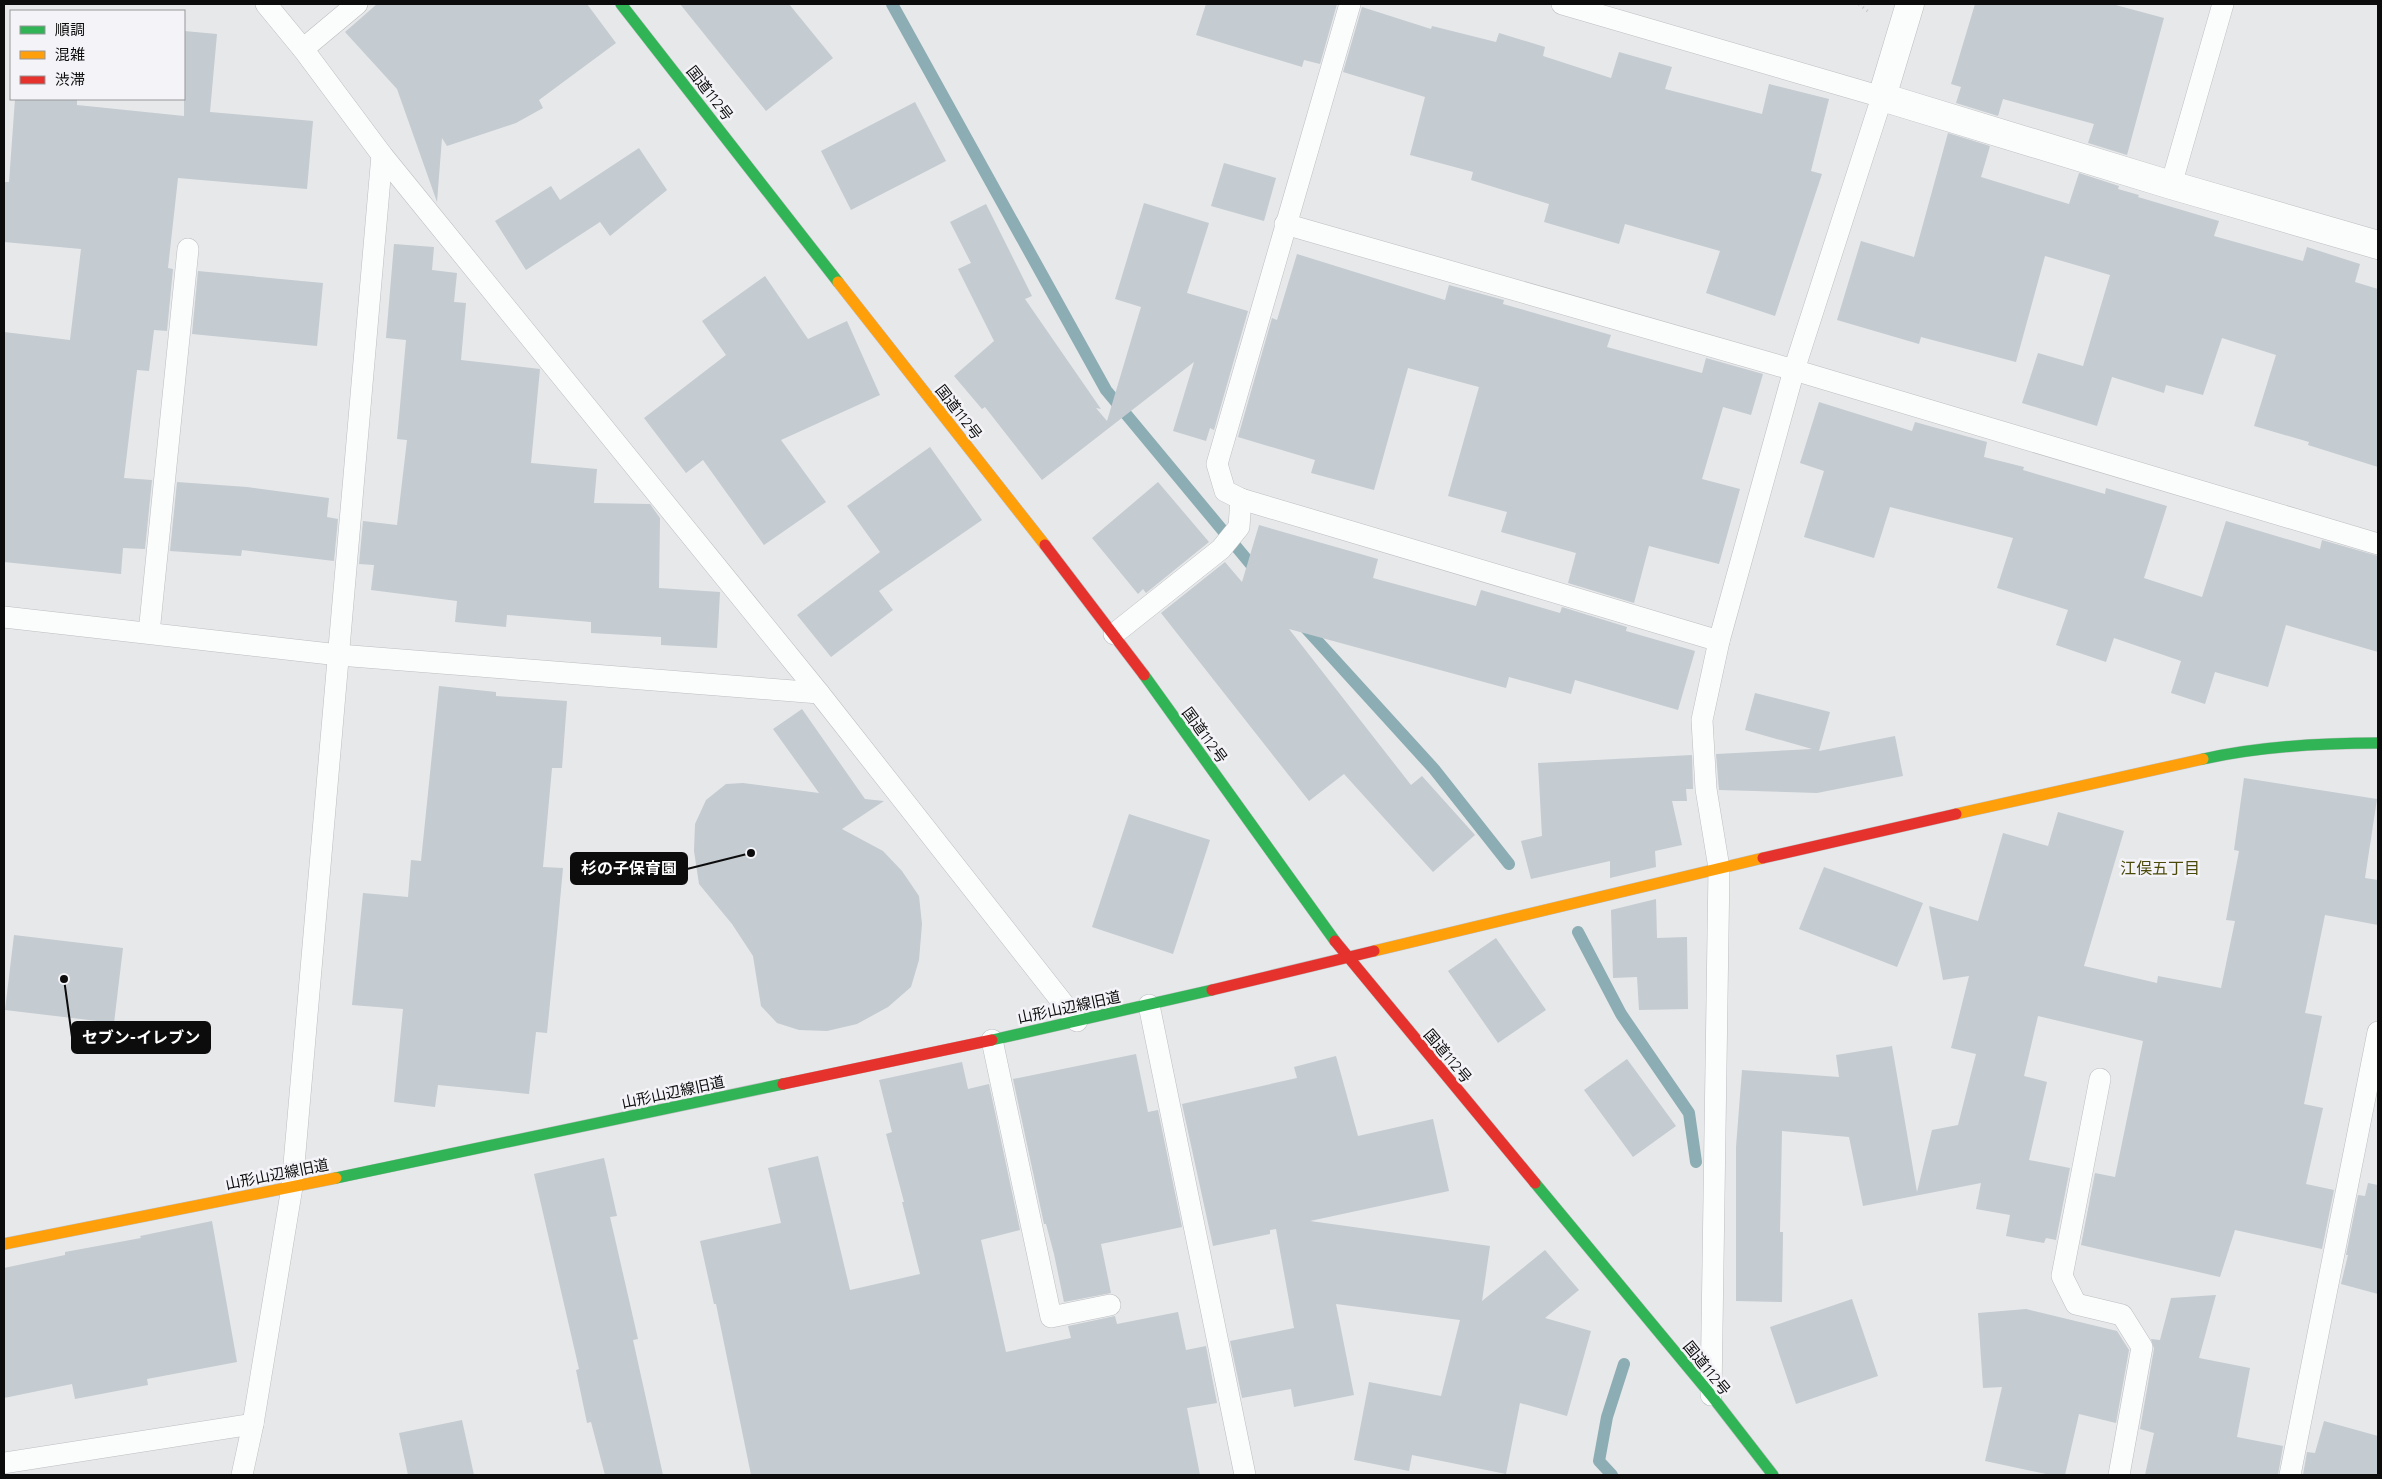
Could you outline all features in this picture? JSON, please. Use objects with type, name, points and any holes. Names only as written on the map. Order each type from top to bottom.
[{"type":"main road","name":"国道112号","points":[[621,4],[1114,634],[1347,958],[1711,1395],[1773,1475]]},
{"type":"main road","name":"山形山辺線旧道","points":[[4,1244],[292,1187],[992,1040],[1149,1005],[1719,868],[2228,753],[2310,744],[2378,743]]},
{"type":"street","points":[[1910,4],[1882,97],[2171,185],[2378,245]]},
{"type":"lane","points":[[266,4],[303,49],[382,155],[819,694],[1077,1021]]},
{"type":"lane","points":[[303,49],[357,4]]},
{"type":"lane","points":[[1350,4],[1217,464],[1225,491],[1241,499],[1719,640]]},
{"type":"lane","points":[[1562,4],[1882,97],[1794,370],[1719,640],[1702,720],[1706,789],[1719,868],[1711,1395]]},
{"type":"lane","points":[[2171,185],[2223,4]]},
{"type":"lane","points":[[242,1475],[253,1424],[292,1187],[382,155]]},
{"type":"lane","points":[[1285,224],[1794,370],[2378,544]]},
{"type":"lane","points":[[149,633],[188,249]]},
{"type":"lane","points":[[1114,634],[1221,549],[1239,526],[1241,499]]},
{"type":"lane","points":[[4,617],[339,656],[819,694]]},
{"type":"lane","points":[[1149,1005],[1245,1475]]},
{"type":"lane","points":[[2290,1475],[2378,1032]]},
{"type":"lane","points":[[992,1040],[1051,1317],[1110,1305]]},
{"type":"lane","points":[[2100,1079],[2062,1276],[2076,1304],[2122,1315],[2142,1347],[2119,1475]]},
{"type":"lane","points":[[4,1463],[253,1424]]},
{"type":"building","points":[[377,4],[587,4],[616,43],[539,100],[543,108],[516,123],[447,146],[442,138],[437,202],[397,89],[345,32]]},
{"type":"building","points":[[680,4],[789,4],[833,58],[766,111]]},
{"type":"building","points":[[1206,4],[1337,4],[1320,64],[1304,60],[1302,67],[1196,35]]},
{"type":"building","points":[[1975,4],[2112,4],[2164,18],[2127,155],[2088,143],[2094,124],[2003,99],[1998,116],[1956,103],[1961,87],[1951,84]]},
{"type":"building","points":[[1362,7],[1431,29],[1432,26],[1496,42],[1499,33],[1545,47],[1543,56],[1611,78],[1619,52],[1672,67],[1665,89],[1762,114],[1769,84],[1829,99],[1811,171],[1822,174],[1775,316],[1706,293],[1720,251],[1625,224],[1619,244],[1544,222],[1549,204],[1471,180],[1473,172],[1410,155],[1425,97],[1343,72]]},
{"type":"building","points":[[185,31],[217,34],[210,112],[313,121],[307,189],[178,178],[168,268],[173,269],[167,331],[154,330],[149,371],[137,370],[124,478],[152,480],[145,549],[123,548],[121,574],[4,562],[4,332],[70,340],[81,249],[4,242],[4,182],[9,182],[15,100],[77,100],[77,105],[184,116]]},
{"type":"building","points":[[915,102],[946,161],[851,210],[821,151]]},
{"type":"building","points":[[1948,133],[1990,146],[1981,177],[2069,204],[2079,173],[2119,186],[2118,189],[2139,195],[2138,197],[2219,221],[2214,236],[2303,261],[2307,247],[2360,264],[2355,282],[2378,289],[2378,467],[2308,445],[2309,442],[2254,426],[2276,355],[2222,338],[2203,395],[2166,385],[2164,393],[2112,377],[2097,426],[2022,403],[2038,353],[2083,366],[2110,275],[2045,256],[2016,362],[1921,337],[1919,344],[1837,320],[1861,241],[1914,257]]},
{"type":"building","points":[[639,148],[667,190],[610,236],[600,222],[526,270],[495,221],[551,186],[560,200]]},
{"type":"building","points":[[1224,163],[1276,178],[1264,221],[1211,206]]},
{"type":"building","points":[[1144,203],[1209,223],[1187,293],[1248,311],[1214,430],[1210,428],[1206,441],[1173,431],[1194,362],[1042,480],[985,407],[982,409],[954,376],[994,341],[958,269],[971,263],[950,222],[986,204],[1032,296],[1025,299],[1101,409],[1096,408],[1107,421],[1141,307],[1115,299]]},
{"type":"building","points":[[394,244],[434,247],[432,270],[457,273],[454,302],[466,303],[461,360],[540,369],[531,463],[597,469],[594,503],[650,504],[660,518],[659,588],[720,592],[717,648],[661,645],[661,637],[591,633],[591,622],[507,615],[506,627],[455,622],[457,601],[371,590],[374,565],[359,564],[363,521],[397,525],[407,440],[397,439],[406,340],[386,338]]},
{"type":"building","points":[[1297,254],[1445,300],[1449,285],[1504,300],[1503,304],[1611,335],[1607,347],[1702,373],[1706,358],[1763,374],[1751,415],[1723,407],[1702,479],[1740,489],[1719,564],[1649,546],[1634,603],[1568,583],[1576,553],[1501,532],[1507,512],[1448,496],[1479,387],[1408,368],[1374,490],[1311,473],[1315,460],[1238,437],[1272,318],[1277,320]]},
{"type":"building","points":[[198,271],[323,283],[317,346],[192,334]]},
{"type":"building","points":[[765,276],[808,339],[847,321],[880,395],[781,440],[826,502],[764,545],[703,460],[686,473],[644,418],[726,355],[702,321]]},
{"type":"building","points":[[1819,402],[1912,431],[1915,422],[1987,442],[1984,457],[2024,467],[2023,470],[2105,494],[2106,488],[2167,506],[2144,578],[2202,597],[2226,521],[2320,549],[2322,540],[2378,556],[2378,652],[2286,625],[2268,687],[2215,672],[2205,704],[2171,693],[2181,661],[2114,638],[2106,662],[2056,645],[2068,610],[1997,588],[2013,538],[1890,507],[1874,558],[1804,537],[1824,471],[1800,463]]},
{"type":"building","points":[[930,447],[982,520],[879,591],[893,610],[831,657],[797,615],[880,552],[847,506]]},
{"type":"building","points":[[177,482],[247,487],[329,498],[327,517],[338,519],[334,561],[242,550],[241,556],[170,551]]},
{"type":"building","points":[[1158,482],[1209,542],[1146,593],[1143,589],[1138,594],[1092,538]]},
{"type":"building","points":[[1259,525],[1378,559],[1373,578],[1476,606],[1481,590],[1560,613],[1562,607],[1627,627],[1626,631],[1695,651],[1678,710],[1575,680],[1571,694],[1509,677],[1506,688],[1289,629],[1411,785],[1422,776],[1475,835],[1433,872],[1344,774],[1309,801],[1161,613],[1225,562],[1242,582]]},
{"type":"building","points":[[439,686],[496,692],[496,696],[567,701],[562,768],[552,768],[543,867],[563,868],[557,933],[547,1033],[536,1032],[529,1094],[438,1085],[435,1107],[394,1102],[403,1009],[352,1005],[363,893],[408,897],[411,860],[421,861]]},
{"type":"building","points":[[1755,693],[1830,712],[1819,751],[1895,736],[1903,776],[1817,793],[1719,790],[1716,754],[1812,749],[1745,730]]},
{"type":"building","points":[[802,709],[865,799],[884,801],[842,829],[883,851],[902,871],[919,896],[922,924],[919,960],[911,987],[888,1007],[857,1024],[827,1031],[799,1030],[777,1023],[761,1006],[753,956],[732,924],[699,884],[694,851],[695,824],[706,800],[726,784],[743,783],[819,793],[773,729]]},
{"type":"building","points":[[1692,755],[1693,789],[1686,789],[1687,801],[1672,801],[1682,845],[1655,851],[1656,867],[1610,878],[1610,861],[1531,879],[1521,841],[1542,836],[1538,763]]},
{"type":"building","points":[[2244,778],[2377,799],[2365,878],[2378,880],[2378,925],[2325,915],[2305,1013],[2322,1016],[2304,1104],[2323,1108],[2306,1184],[2334,1190],[2322,1249],[2235,1230],[2220,1277],[2081,1245],[2095,1173],[2115,1177],[2143,1041],[2038,1016],[2024,1076],[2047,1082],[2029,1160],[2070,1168],[2056,1240],[2046,1238],[2044,1243],[2006,1236],[2010,1215],[1976,1209],[1981,1183],[1863,1206],[1849,1137],[1782,1131],[1780,1232],[1783,1232],[1782,1302],[1736,1301],[1736,1147],[1742,1070],[1839,1077],[1836,1055],[1892,1046],[1917,1192],[1932,1130],[1958,1125],[1976,1054],[1951,1048],[1969,976],[1943,980],[1929,906],[1978,921],[2003,833],[2048,846],[2058,812],[2124,831],[2084,966],[2157,983],[2158,976],[2221,988],[2235,921],[2226,920],[2239,851],[2234,850]]},
{"type":"building","points":[[1129,814],[1210,840],[1173,954],[1092,927]]},
{"type":"building","points":[[1824,867],[1923,903],[1897,967],[1799,929]]},
{"type":"building","points":[[1656,899],[1657,938],[1687,937],[1688,1009],[1639,1010],[1637,977],[1613,978],[1611,910]]},
{"type":"building","points":[[14,935],[123,948],[114,1023],[5,1010]]},
{"type":"building","points":[[1496,938],[1546,1010],[1498,1043],[1448,971]]},
{"type":"building","points":[[1136,1054],[1148,1112],[1158,1110],[1182,1227],[1101,1244],[1111,1293],[1064,1302],[1054,1254],[1046,1224],[1044,1224],[1013,1079]]},
{"type":"building","points":[[1336,1056],[1358,1136],[1433,1119],[1449,1191],[1310,1221],[1490,1246],[1482,1301],[1545,1250],[1579,1290],[1545,1318],[1591,1331],[1567,1416],[1520,1403],[1506,1474],[1412,1455],[1409,1471],[1354,1460],[1369,1382],[1441,1396],[1460,1320],[1336,1304],[1354,1395],[1294,1407],[1291,1389],[1242,1398],[1230,1341],[1294,1328],[1276,1229],[1270,1230],[1270,1234],[1213,1246],[1182,1104],[1297,1078],[1294,1067]]},
{"type":"building","points":[[1627,1059],[1676,1126],[1633,1157],[1584,1090]]},
{"type":"building","points":[[962,1062],[968,1089],[989,1084],[1020,1230],[981,1240],[1006,1352],[1071,1338],[1068,1326],[1115,1316],[1117,1324],[1178,1312],[1186,1350],[1206,1346],[1217,1403],[1187,1408],[1200,1475],[751,1475],[716,1304],[714,1304],[700,1241],[781,1223],[768,1168],[818,1156],[850,1290],[920,1274],[886,1134],[892,1132],[879,1080]]},
{"type":"building","points":[[604,1158],[617,1216],[610,1217],[638,1339],[633,1340],[663,1475],[605,1475],[591,1422],[587,1423],[576,1370],[579,1369],[534,1174]]},
{"type":"building","points":[[2368,1183],[2378,1185],[2378,1294],[2341,1284],[2358,1195],[2365,1196]]},
{"type":"building","points":[[212,1221],[237,1362],[147,1379],[148,1385],[75,1399],[72,1384],[4,1398],[4,1268],[65,1255],[65,1252],[141,1238],[140,1236]]},
{"type":"building","points":[[2216,1295],[2199,1358],[2250,1368],[2237,1437],[2283,1446],[2278,1475],[2145,1475],[2154,1433],[2140,1429],[2154,1349],[2151,1339],[2160,1340],[2171,1298]]},
{"type":"building","points":[[1852,1299],[1878,1376],[1796,1404],[1770,1327]]},
{"type":"building","points":[[2026,1309],[2117,1331],[2129,1350],[2116,1423],[2079,1414],[2065,1475],[2051,1475],[1985,1461],[2002,1387],[1983,1388],[1978,1313]]},
{"type":"building","points":[[462,1420],[474,1475],[408,1475],[399,1433]]},
{"type":"building","points":[[2324,1421],[2378,1436],[2378,1475],[2303,1475],[2307,1452],[2315,1453]]},
{"type":"waterway","points":[[892,4],[1106,390],[1258,573]]},
{"type":"waterway","points":[[1302,624],[1434,769],[1509,864]]},
{"type":"waterway","points":[[1578,932],[1621,1014],[1689,1113],[1696,1162]]},
{"type":"waterway","points":[[1612,1475],[1599,1461],[1607,1417],[1624,1364]]},
{"type":"traffic: fast","points":[[621,4],[838,282]]},
{"type":"traffic: fast","points":[[1144,675],[1335,941]]},
{"type":"traffic: fast","points":[[2203,759],[2290,746],[2378,743]]},
{"type":"traffic: fast","points":[[992,1040],[1212,990]]},
{"type":"traffic: fast","points":[[336,1178],[783,1084]]},
{"type":"traffic: fast","points":[[1535,1183],[1711,1395],[1773,1475]]},
{"type":"traffic: slow","points":[[838,282],[1045,545]]},
{"type":"traffic: slow","points":[[1956,814],[2203,759]]},
{"type":"traffic: slow","points":[[1374,951],[1763,858]]},
{"type":"traffic: slow","points":[[4,1244],[336,1178]]},
{"type":"traffic: jam","points":[[1045,545],[1144,675]]},
{"type":"traffic: jam","points":[[1763,858],[1956,814]]},
{"type":"traffic: jam","points":[[1335,941],[1535,1183]]},
{"type":"traffic: jam","points":[[1212,990],[1374,951]]},
{"type":"traffic: jam","points":[[783,1084],[992,1040]]},
{"type":"place","name":"杉の子保育園","points":[[751,853]]},
{"type":"place","name":"セブン-イレブン","points":[[64,979]]},
{"type":"district","name":"江俣五丁目","points":[[2160,868]]}]
